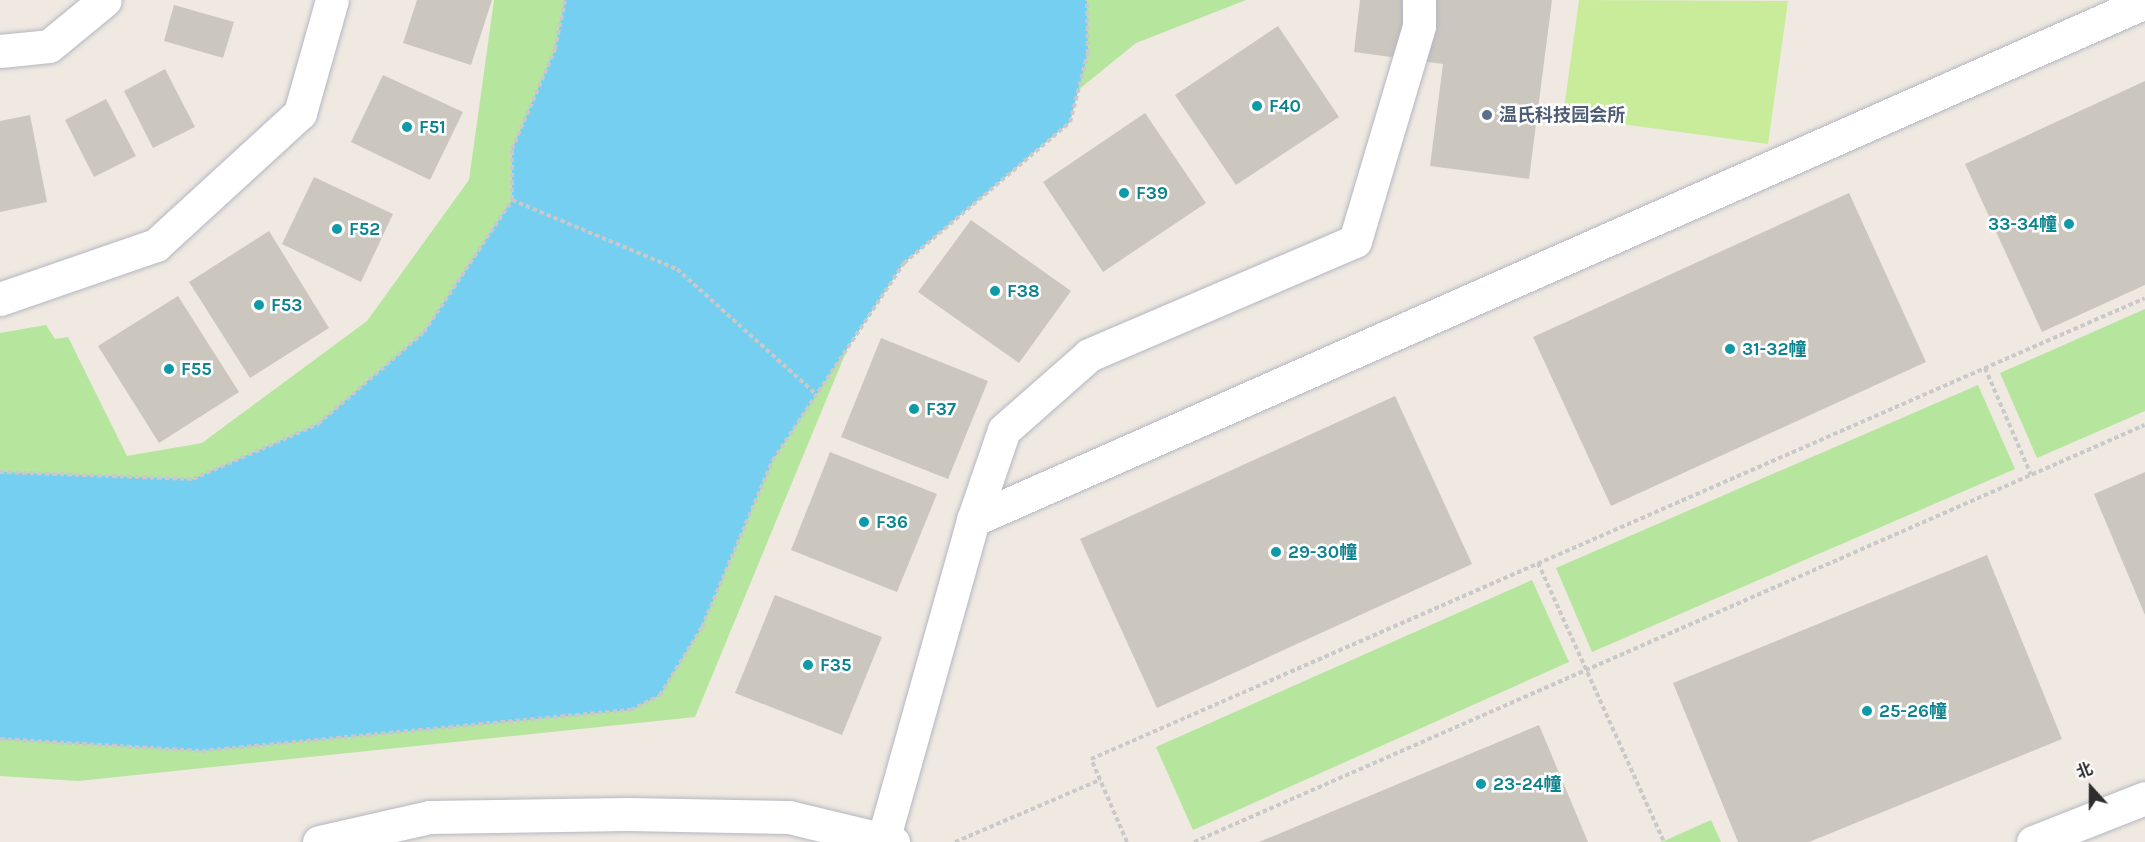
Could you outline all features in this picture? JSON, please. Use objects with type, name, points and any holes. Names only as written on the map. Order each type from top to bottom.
[{"type":"lane","points":[[0,51],[49,46],[105,0]]},
{"type":"lane","points":[[0,299],[156,245],[300,112],[332,0]]},
{"type":"lane","points":[[319,842],[430,817],[627,814],[789,817],[888,839],[973,520],[1004,430],[1089,355],[1355,241],[1419,26],[1419,0]]},
{"type":"lane","points":[[973,520],[2145,2]]},
{"type":"lane","points":[[2033,842],[2145,798]]},
{"type":"lane","points":[[2088,842],[2145,818]]},
{"type":"path","points":[[0,472],[193,479],[318,424],[424,332],[512,200],[512,149],[555,49],[565,0]]},
{"type":"path","points":[[0,739],[202,751],[631,711],[660,695],[702,627],[773,460],[904,263],[1070,122],[1088,53],[1087,0]]},
{"type":"path","points":[[512,200],[676,269],[817,395]]},
{"type":"path","points":[[1127,842],[1091,759],[2145,298]]},
{"type":"path","points":[[1985,368],[2031,475]]},
{"type":"path","points":[[1194,842],[2145,425]]},
{"type":"path","points":[[1538,563],[1664,842]]},
{"type":"path","points":[[955,842],[1100,780]]},
{"type":"green space","points":[[494,0],[1246,0],[1136,43],[892,241],[695,717],[78,781],[0,776],[0,333],[46,325],[55,339],[68,337],[127,456],[202,443],[367,321],[469,180]]},
{"type":"green space","points":[[1579,0],[1788,1],[1768,144],[1563,116]]},
{"type":"green space","points":[[2145,309],[2145,411],[2037,458],[2000,373]]},
{"type":"green space","points":[[1978,385],[2015,469],[1592,652],[1556,568]]},
{"type":"green space","points":[[1532,580],[1569,662],[1193,830],[1156,747]]},
{"type":"green space","points":[[1711,820],[1721,842],[1660,842],[1664,841]]},
{"type":"water","points":[[565,0],[1087,0],[1088,53],[1070,122],[904,263],[773,460],[702,627],[660,695],[631,710],[202,751],[0,739],[0,472],[193,479],[318,424],[424,332],[512,200],[512,149],[555,49]]},
{"type":"building","points":[[417,0],[492,0],[471,65],[403,43]]},
{"type":"building","name":"温氏科技园会所","points":[[1360,0],[1552,0],[1529,179],[1430,166],[1443,64],[1354,52]]},
{"type":"building","points":[[174,5],[234,22],[223,58],[164,41]]},
{"type":"building","name":"F40","points":[[1278,26],[1339,117],[1236,185],[1175,95]]},
{"type":"building","points":[[165,69],[195,127],[153,148],[124,91]]},
{"type":"building","name":"F51","points":[[383,75],[463,112],[430,180],[351,142]]},
{"type":"building","name":"33-34幢","points":[[2145,81],[2145,285],[2042,332],[1965,164]]},
{"type":"building","points":[[106,99],[136,156],[94,177],[65,120]]},
{"type":"building","name":"F39","points":[[1145,113],[1206,203],[1103,272],[1043,182]]},
{"type":"building","points":[[30,115],[47,202],[0,212],[0,121]]},
{"type":"building","name":"F52","points":[[314,177],[393,214],[361,282],[282,244]]},
{"type":"building","name":"31-32幢","points":[[1849,193],[1926,362],[1611,506],[1533,337]]},
{"type":"building","name":"F38","points":[[971,220],[1071,291],[1019,363],[918,292]]},
{"type":"building","name":"F53","points":[[269,231],[329,328],[250,378],[189,282]]},
{"type":"building","name":"F55","points":[[178,296],[239,392],[159,443],[98,346]]},
{"type":"building","name":"F37","points":[[881,338],[988,381],[948,479],[841,437]]},
{"type":"building","name":"29-30幢","points":[[1395,396],[1472,564],[1157,708],[1080,539]]},
{"type":"building","name":"F36","points":[[830,452],[937,494],[897,592],[791,550]]},
{"type":"building","points":[[2145,472],[2145,615],[2094,494]]},
{"type":"building","name":"25-26幢","points":[[1987,555],[2062,739],[1809,842],[1738,842],[1673,683]]},
{"type":"building","name":"F35","points":[[775,595],[882,637],[842,735],[735,693]]},
{"type":"building","name":"23-24幢","points":[[1539,725],[1588,842],[1259,842]]},
{"type":"place","name":"F40","points":[[1257,106]]},
{"type":"place","name":"温氏科技园会所","points":[[1487,115]]},
{"type":"place","name":"F51","points":[[407,127]]},
{"type":"place","name":"F39","points":[[1124,193]]},
{"type":"place","name":"33-34幢","points":[[2069,224]]},
{"type":"place","name":"F52","points":[[337,229]]},
{"type":"place","name":"F38","points":[[995,291]]},
{"type":"place","name":"F53","points":[[259,305]]},
{"type":"place","name":"31-32幢","points":[[1730,349]]},
{"type":"place","name":"F55","points":[[169,369]]},
{"type":"place","name":"F37","points":[[914,409]]},
{"type":"place","name":"F36","points":[[864,522]]},
{"type":"place","name":"29-30幢","points":[[1276,552]]},
{"type":"place","name":"F35","points":[[808,665]]},
{"type":"place","name":"25-26幢","points":[[1867,711]]},
{"type":"place","name":"23-24幢","points":[[1481,784]]}]
